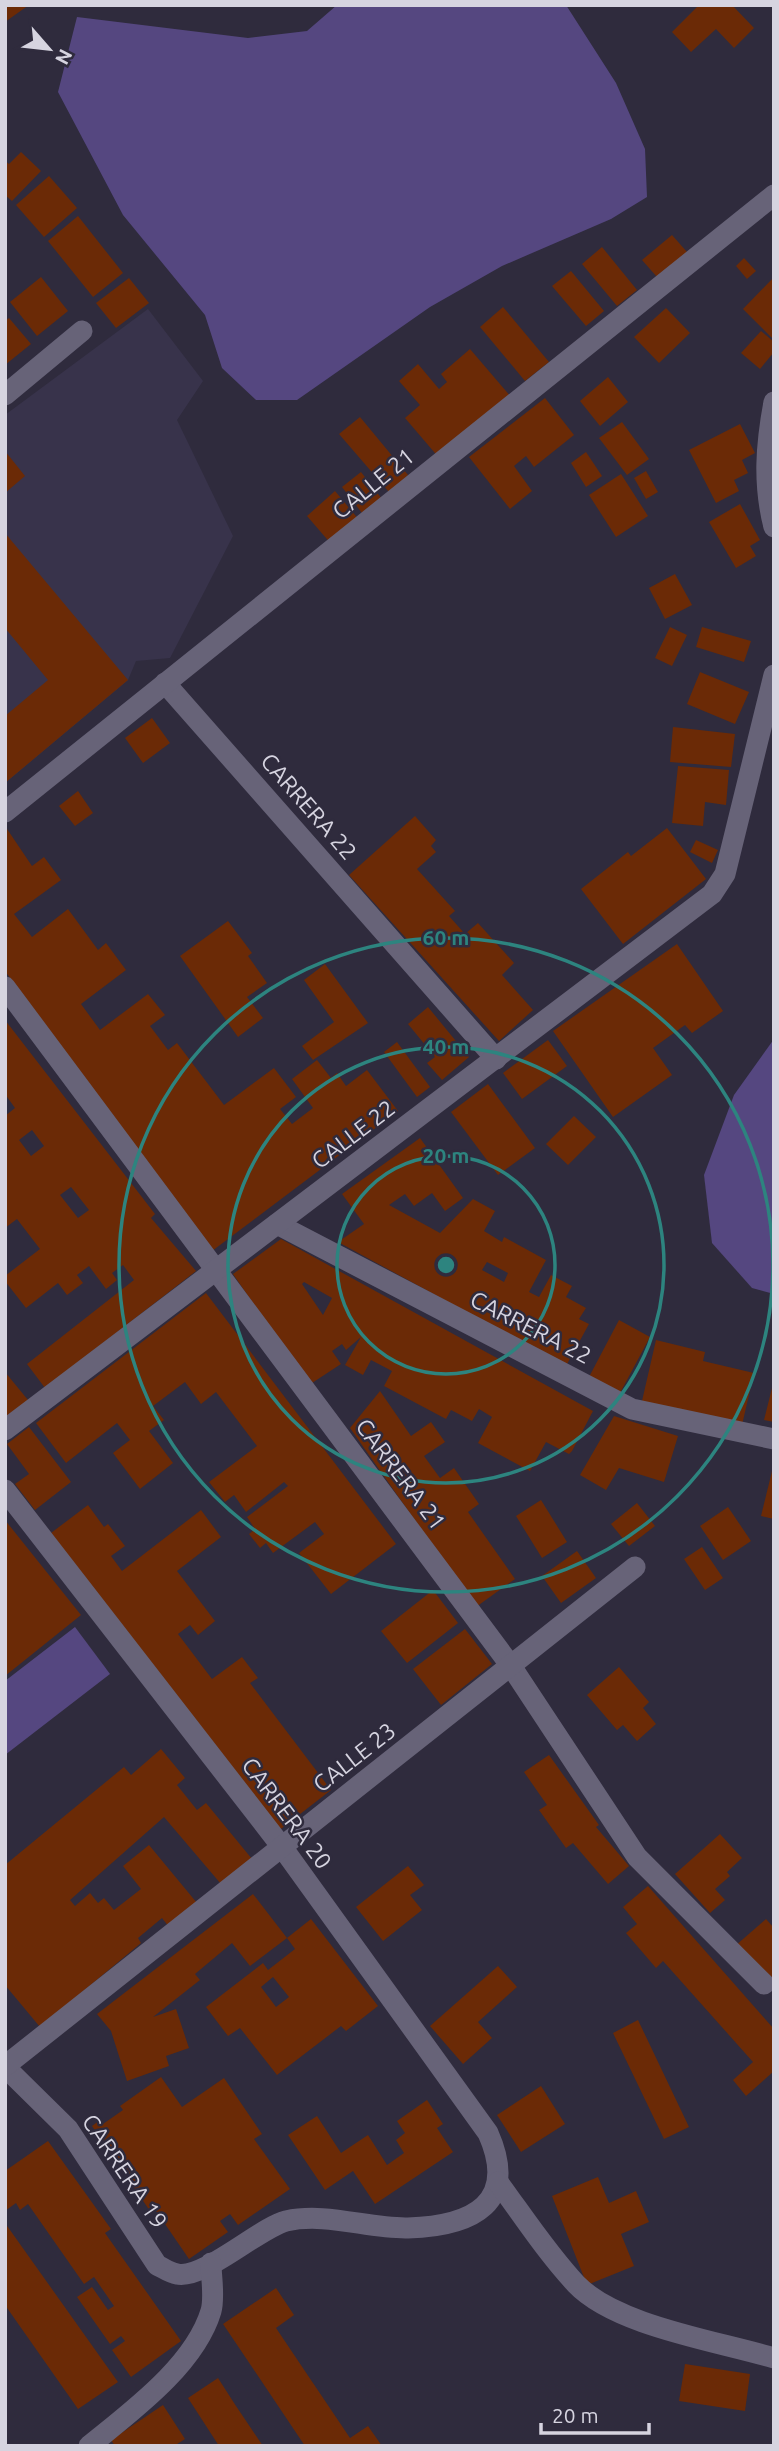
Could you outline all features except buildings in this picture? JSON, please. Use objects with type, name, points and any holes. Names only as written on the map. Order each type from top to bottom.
[{"type":"street","name":"CALLE 21","points":[[5,812],[774,195]]},
{"type":"street","points":[[5,395],[82,331]]},
{"type":"street","points":[[774,402],[765,449],[767,501],[774,527]]},
{"type":"street","name":"CALLE 22","points":[[5,1430],[712,894],[725,874],[774,676]]},
{"type":"street","name":"CARRERA 22","points":[[165,683],[496,1059]]},
{"type":"street","name":"CARRERA 21","points":[[5,987],[511,1666],[637,1857],[764,1984]]},
{"type":"street","name":"CARRERA 22","points":[[277,1224],[632,1409],[774,1439]]},
{"type":"street","name":"CARRERA 20","points":[[5,1490],[282,1847],[488,2133],[498,2155],[498,2182]]},
{"type":"street","name":"CALLE 23","points":[[5,2066],[635,1567]]},
{"type":"street","name":"CARRERA 19","points":[[5,2066],[68,2129],[157,2265],[178,2275],[211,2263],[285,2221],[329,2219],[408,2228],[446,2223],[481,2211],[492,2199],[498,2182]]},
{"type":"street","points":[[498,2182],[577,2284],[600,2302],[627,2316],[774,2358]]},
{"type":"street","points":[[89,2446],[138,2406],[195,2348],[211,2309],[211,2263]]},
{"type":"shaded area","points":[[337,5],[566,5],[616,83],[645,149],[647,197],[611,219],[502,266],[430,307],[297,400],[256,400],[222,368],[205,315],[123,215],[58,92],[77,17],[248,38],[307,31]]},
{"type":"shaded area","points":[[148,309],[203,381],[177,420],[233,536],[170,658],[136,661],[128,680],[5,783],[5,415]]},
{"type":"shaded area","points":[[774,1039],[774,1294],[752,1288],[712,1243],[704,1175],[734,1095]]},
{"type":"shaded area","points":[[75,1627],[110,1674],[5,1755],[5,1681]]}]
